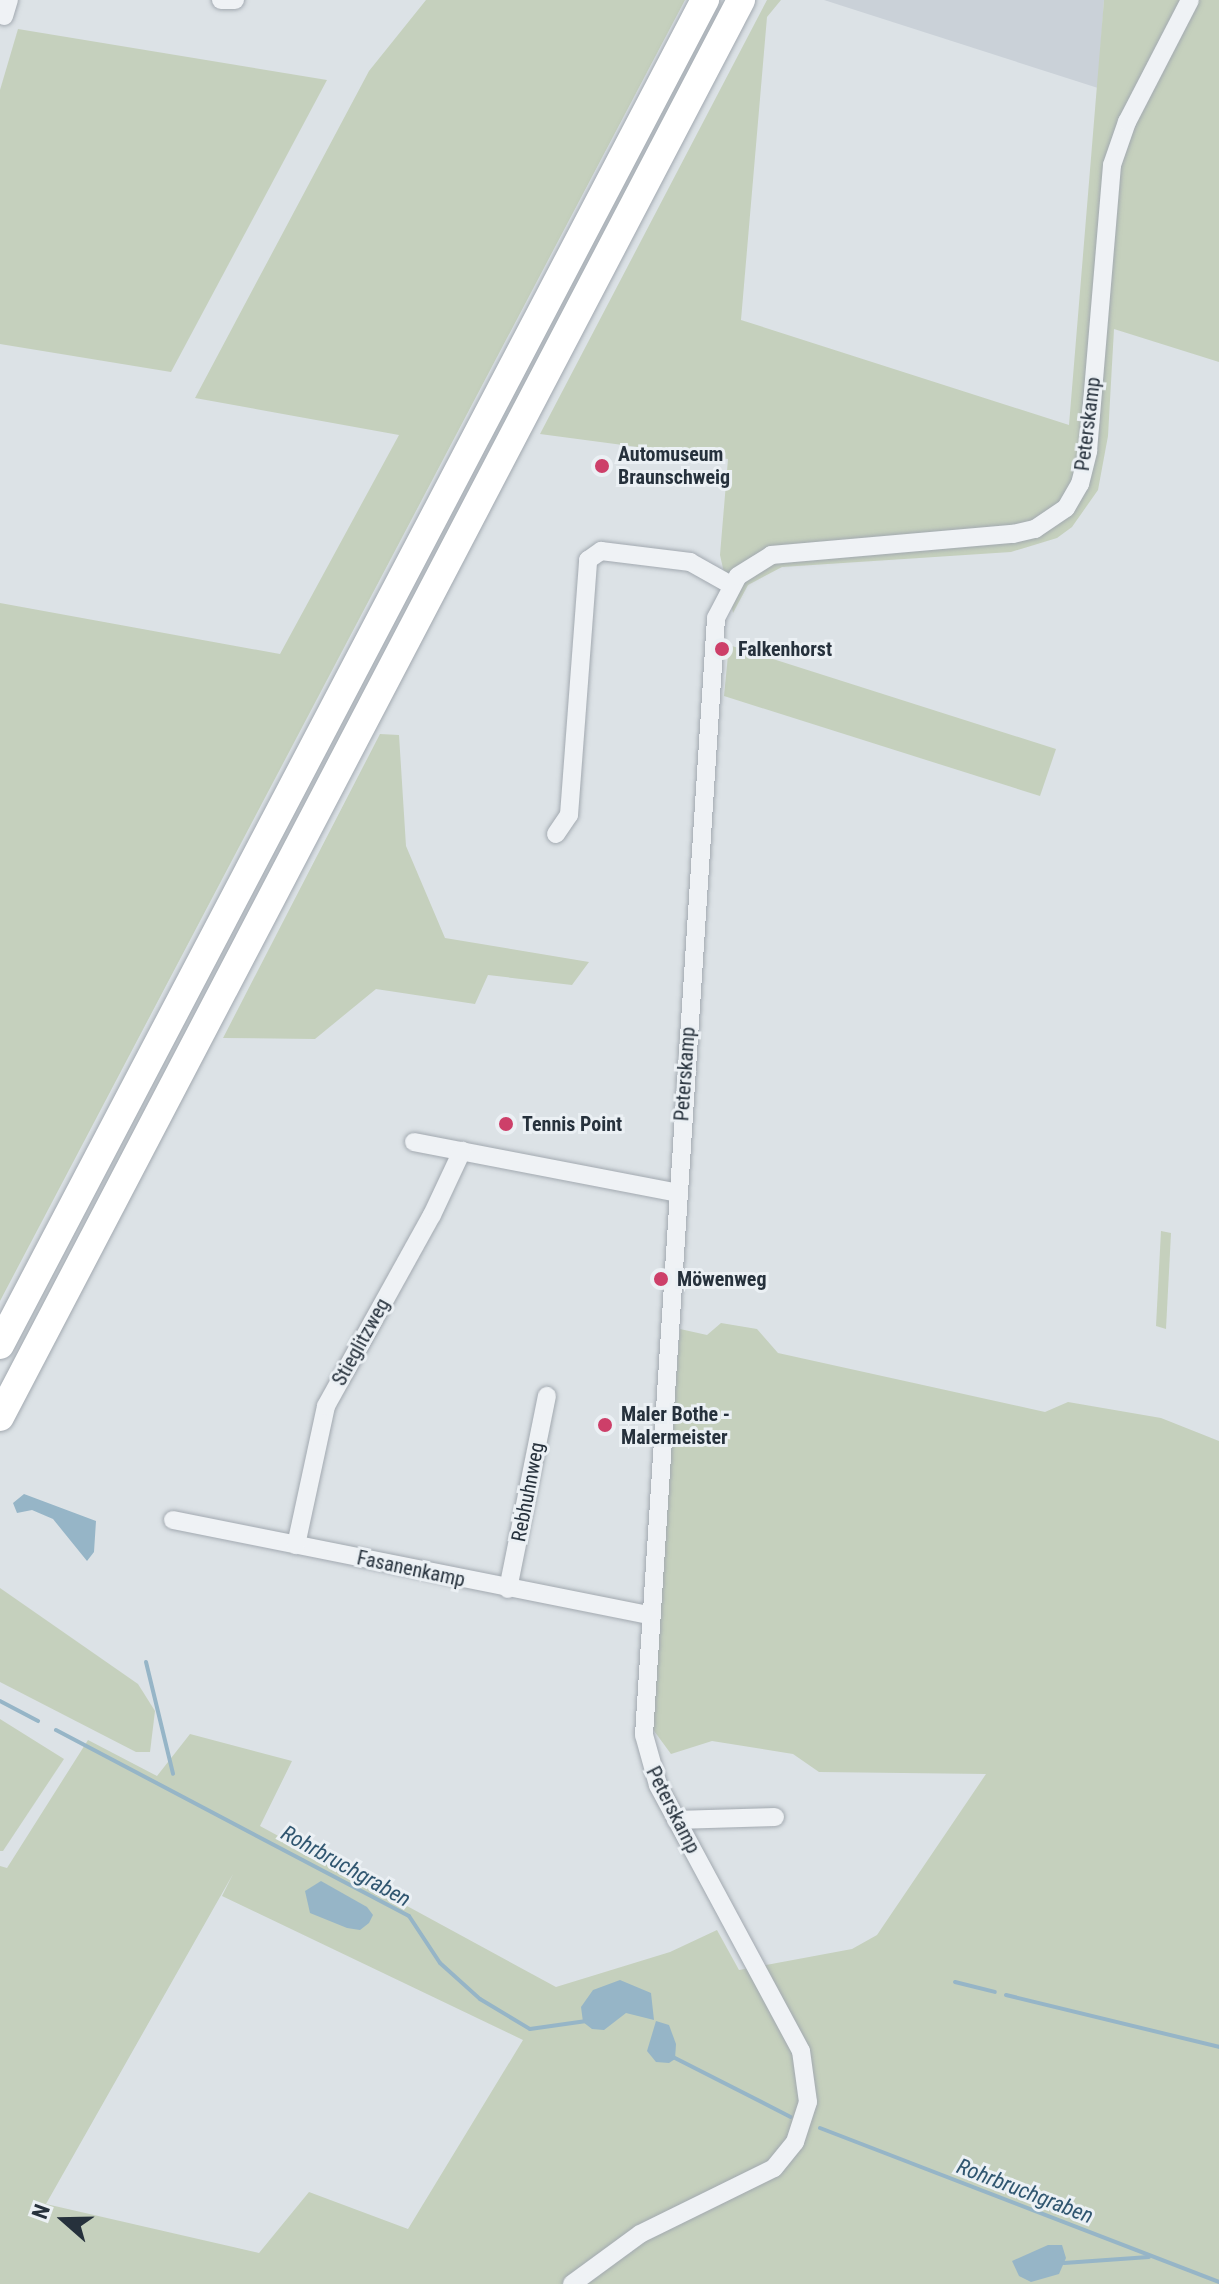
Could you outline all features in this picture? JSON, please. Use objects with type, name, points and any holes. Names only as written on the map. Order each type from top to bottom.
[{"type":"highway","points":[[0,1345],[705,0]]},
{"type":"highway","points":[[0,1417],[741,0]]},
{"type":"street","points":[[221,0],[235,0]]},
{"type":"street","name":"Peterskamp","points":[[572,2284],[664,2220],[763,2177],[783,2159],[798,2133],[809,2088],[801,2051],[676,1820],[645,1751],[650,1615],[716,618],[731,585],[753,564],[782,552],[1013,534],[1046,523],[1066,508],[1080,484],[1088,451],[1112,165],[1127,122],[1190,0]]},
{"type":"street","points":[[556,834],[569,815],[588,560],[601,551],[690,562],[731,585]]},
{"type":"street","points":[[414,1142],[678,1193]]},
{"type":"street","name":"Stieglitzweg","points":[[296,1545],[326,1406],[432,1215],[462,1151]]},
{"type":"street","name":"Rebhuhnweg","points":[[508,1589],[547,1396]]},
{"type":"street","name":"Fasanenkamp","points":[[173,1520],[650,1615]]},
{"type":"street","points":[[676,1820],[775,1817]]},
{"type":"shaded area","points":[[824,0],[1104,0],[1098,88]]},
{"type":"green space","points":[[426,0],[685,0],[0,1301],[0,603],[280,654],[399,435],[195,398],[369,71]]},
{"type":"green space","points":[[767,0],[781,0],[767,17],[741,320],[1069,425],[1104,0],[1219,0],[1219,362],[1114,329],[1108,436],[1098,490],[1072,527],[1057,538],[1011,552],[782,567],[748,585],[733,613],[720,555],[728,459],[540,434]]},
{"type":"green space","points":[[18,29],[327,80],[171,372],[0,344],[0,90]]},
{"type":"green space","points":[[729,645],[1056,749],[1040,796],[724,696]]},
{"type":"green space","points":[[380,734],[399,735],[406,846],[445,938],[589,962],[572,985],[488,975],[475,1004],[376,989],[315,1039],[223,1038]]},
{"type":"green space","points":[[1161,1231],[1171,1233],[1166,1329],[1156,1326]]},
{"type":"green space","points":[[721,1323],[757,1329],[778,1353],[1045,1412],[1068,1402],[1161,1418],[1219,1441],[1219,2284],[0,2284],[0,1866],[7,1868],[88,1740],[157,1776],[190,1734],[292,1761],[260,1826],[556,1987],[670,1952],[717,1930],[739,1970],[852,1949],[877,1935],[986,1774],[819,1772],[793,1754],[712,1741],[671,1754],[649,1724],[680,1329],[707,1335]],"holes":[[[233,1874],[222,1896],[523,2040],[408,2229],[309,2192],[259,2253],[46,2204]]]},
{"type":"green space","points":[[0,1588],[138,1684],[155,1711],[150,1752],[136,1752],[0,1682]]},
{"type":"green space","points":[[0,1719],[64,1759],[3,1851],[0,1851]]},
{"type":"water","points":[[24,1494],[96,1521],[94,1552],[87,1561],[53,1519],[32,1510],[17,1513],[13,1503]]},
{"type":"water","points":[[321,1881],[367,1907],[373,1915],[369,1923],[360,1930],[347,1928],[310,1913],[305,1891]]},
{"type":"water","points":[[620,1980],[651,1993],[654,2020],[626,2013],[604,2030],[592,2029],[583,2022],[581,2007],[593,1990]]},
{"type":"water","points":[[656,2021],[669,2025],[676,2044],[675,2059],[669,2063],[656,2062],[647,2051]]},
{"type":"water","points":[[1048,2245],[1062,2245],[1066,2258],[1059,2274],[1031,2282],[1019,2276],[1012,2261]]},
{"type":"waterway","points":[[146,1662],[173,1774]]},
{"type":"waterway","name":"Rohrbruchgraben","points":[[0,1701],[38,1721]]},
{"type":"waterway","name":"Rohrbruchgraben","points":[[56,1730],[409,1916],[440,1963],[480,1999],[530,2029],[586,2021]]},
{"type":"waterway","points":[[955,1982],[995,1992]]},
{"type":"waterway","points":[[1006,1995],[1219,2047]]},
{"type":"waterway","name":"Rohrbruchgraben","points":[[673,2057],[791,2117]]},
{"type":"waterway","name":"Rohrbruchgraben","points":[[820,2128],[1219,2282]]},
{"type":"waterway","points":[[1064,2263],[1149,2257]]},
{"type":"place","name":"Automuseum Braunschweig","points":[[602,466]]},
{"type":"place","name":"Falkenhorst","points":[[722,649]]},
{"type":"place","name":"Tennis Point","points":[[506,1124]]},
{"type":"place","name":"Möwenweg","points":[[661,1279]]},
{"type":"place","name":"Maler Bothe - Malermeister","points":[[605,1425]]}]
